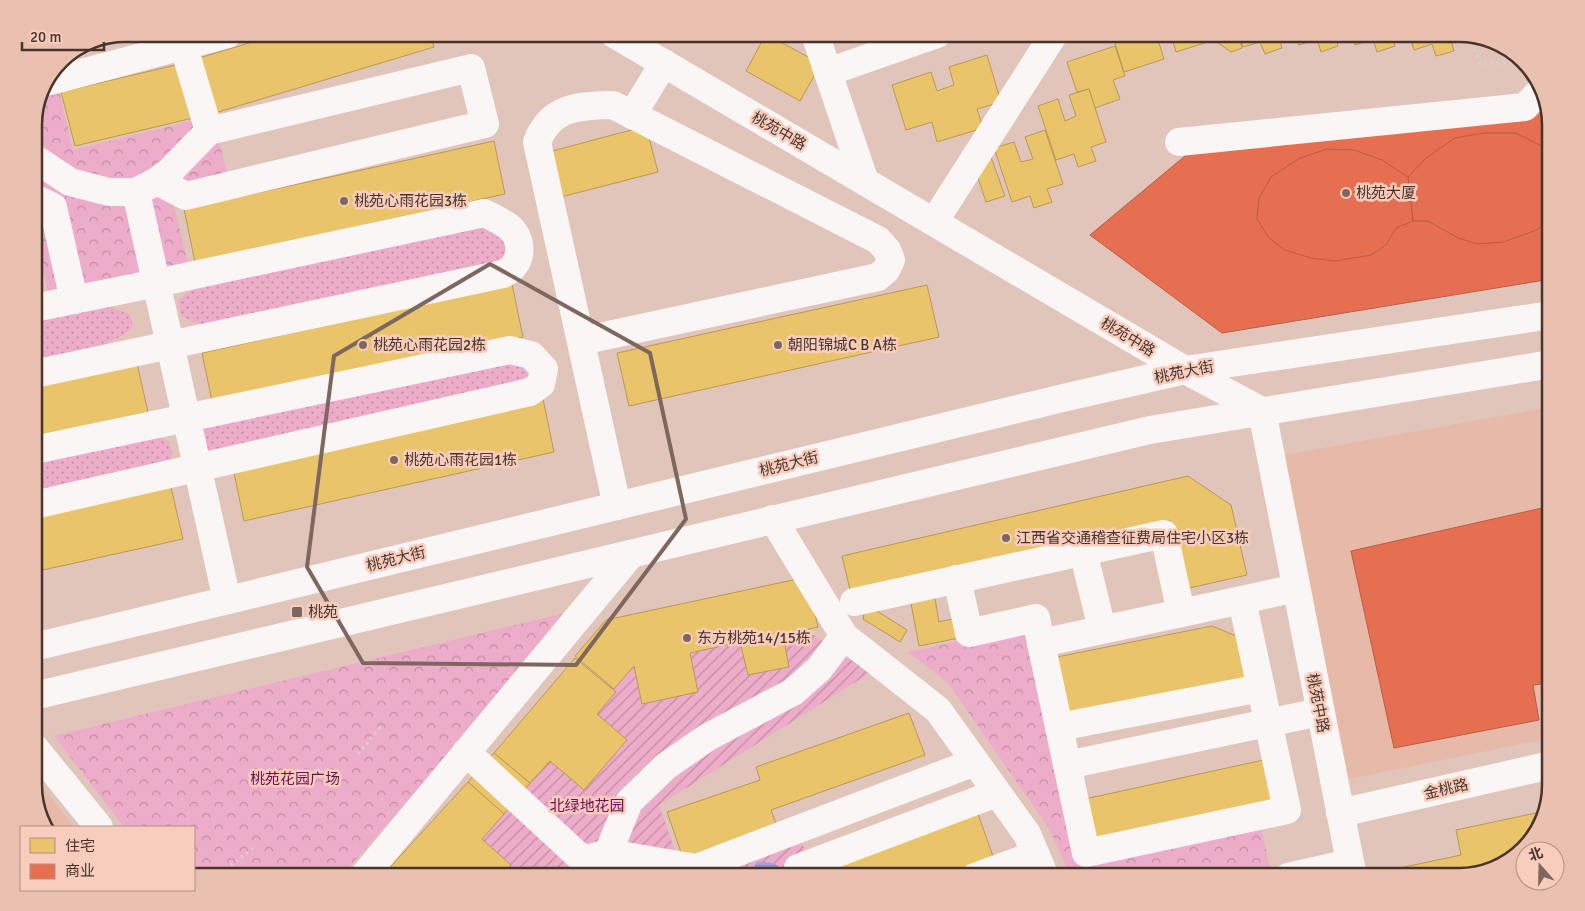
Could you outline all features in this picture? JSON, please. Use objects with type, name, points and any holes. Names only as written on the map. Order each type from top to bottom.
[{"type":"main road","points":[[57,79],[176,42]]},
{"type":"main road","points":[[183,42],[209,131]]},
{"type":"main road","name":"桃苑中路","points":[[628,42],[1185,370],[1262,411],[1351,868]]},
{"type":"main road","points":[[818,42],[865,182]]},
{"type":"main road","points":[[828,72],[914,42]]},
{"type":"main road","points":[[934,222],[1049,42]]},
{"type":"main road","points":[[632,115],[664,63]]},
{"type":"main road","points":[[43,167],[70,182],[109,192],[146,187],[186,196],[485,124],[471,68],[209,131],[169,172],[146,187]]},
{"type":"main road","points":[[1178,142],[1525,107],[1536,95]]},
{"type":"main road","points":[[581,341],[878,277],[886,270],[891,260],[887,250],[878,240],[613,105],[580,106],[558,113],[542,130],[536,142],[618,506]]},
{"type":"main road","points":[[146,187],[157,284],[227,600]]},
{"type":"main road","points":[[43,202],[53,207],[74,300]]},
{"type":"main road","points":[[43,306],[157,284],[484,213],[510,228],[518,238],[520,250],[513,267],[503,274],[43,372]]},
{"type":"main road","name":"桃苑大街","points":[[43,645],[1053,400],[1185,370],[1542,316]]},
{"type":"main road","points":[[43,448],[510,350],[531,355],[544,368],[541,384],[530,392],[43,503]]},
{"type":"main road","points":[[43,694],[1150,430],[1542,365]]},
{"type":"main road","points":[[773,519],[844,636],[938,710],[1027,834],[1040,866]]},
{"type":"main road","points":[[854,602],[1164,534],[1181,613]]},
{"type":"main road","points":[[1084,551],[1102,630]]},
{"type":"main road","points":[[369,868],[631,554]]},
{"type":"main road","points":[[957,580],[969,633],[1036,618],[1086,853],[1287,810],[1242,600]]},
{"type":"main road","points":[[1041,643],[1296,588]]},
{"type":"main road","points":[[609,865],[630,802],[666,766],[708,737],[793,692],[819,669],[844,636]]},
{"type":"main road","points":[[1059,728],[1261,688]]},
{"type":"main road","points":[[1067,765],[1320,712]]},
{"type":"main road","points":[[466,752],[584,860],[609,865],[696,868],[975,762]]},
{"type":"main road","points":[[43,758],[98,826]]},
{"type":"main road","name":"金桃路","points":[[1340,813],[1542,767]]},
{"type":"main road","points":[[798,868],[998,793]]},
{"type":"path","points":[[712,42],[726,42]]},
{"type":"path","points":[[1473,43],[1480,64],[1510,63],[1511,61]]},
{"type":"path","points":[[358,754],[380,726]]},
{"type":"path","points":[[227,868],[255,847]]},
{"type":"highlighted area","points":[[490,264],[650,353],[686,519],[576,665],[363,663],[307,567],[334,356]]},
{"type":"shaded area","points":[[1542,409],[1542,740],[1349,779],[1284,455]]},
{"type":"shaded area","points":[[43,787],[73,826],[53,826],[44,802]]},
{"type":"shaded area","points":[[757,862],[768,862],[781,868],[753,868]]},
{"type":"green space","points":[[57,80],[73,150],[213,116],[231,188],[173,202],[188,264],[50,298],[43,269],[43,120],[45,104]]},
{"type":"green space","points":[[485,227],[497,234],[507,245],[507,256],[498,268],[214,327],[190,321],[181,315],[178,301],[187,293],[201,286]]},
{"type":"green space","points":[[107,305],[129,314],[132,328],[99,346],[43,357],[43,318]]},
{"type":"green space","points":[[515,357],[532,370],[526,383],[213,452],[206,450],[199,432],[205,423]]},
{"type":"green space","points":[[158,435],[169,442],[172,452],[172,461],[43,494],[43,457]]},
{"type":"green space","name":"桃苑花园广场","points":[[573,611],[349,868],[195,868],[195,826],[123,826],[54,736]]},
{"type":"green space","name":"北绿地花园","points":[[790,619],[870,673],[659,805],[681,868],[435,868],[624,661]]},
{"type":"green space","points":[[1029,626],[1081,866],[1261,827],[1270,868],[1067,868],[1050,830],[948,683],[908,652]]},
{"type":"green space","points":[[801,839],[811,868],[723,868]]},
{"type":"building: 住宅","points":[[252,42],[432,42],[434,47],[215,113],[199,58]]},
{"type":"building: 住宅","points":[[762,42],[781,42],[821,64],[800,101],[746,71]]},
{"type":"building: 住宅","points":[[1115,42],[1162,42],[1159,43],[1164,59],[1124,72]]},
{"type":"building: 住宅","points":[[1173,42],[1208,42],[1176,52]]},
{"type":"building: 住宅","points":[[1217,42],[1240,42],[1242,48],[1231,52]]},
{"type":"building: 住宅","points":[[1241,42],[1260,42],[1243,47]]},
{"type":"building: 住宅","points":[[1260,42],[1280,42],[1282,48],[1265,54]]},
{"type":"building: 住宅","points":[[1318,42],[1337,42],[1338,46],[1321,52]]},
{"type":"building: 住宅","points":[[1374,42],[1394,42],[1395,46],[1377,52]]},
{"type":"building: 住宅","points":[[1412,42],[1451,42],[1454,51],[1436,56],[1432,44],[1414,50]]},
{"type":"building: 住宅","points":[[1115,46],[1125,76],[1113,80],[1120,99],[1095,108],[1089,89],[1077,92],[1067,62]]},
{"type":"building: 住宅","points":[[987,55],[1001,102],[977,109],[983,128],[937,142],[932,122],[906,130],[892,85],[931,72],[937,91],[954,85],[949,67]]},
{"type":"building: 住宅","points":[[180,64],[193,118],[75,146],[61,92]]},
{"type":"building: 住宅","points":[[1089,89],[1106,142],[1091,147],[1096,161],[1078,167],[1074,154],[1056,160],[1038,106],[1058,99],[1065,121],[1076,116],[1069,95]]},
{"type":"building: 住宅","points":[[646,126],[658,172],[557,198],[545,153]]},
{"type":"building: 住宅","points":[[1045,130],[1063,184],[1047,189],[1052,202],[1034,208],[1030,196],[1012,202],[994,148],[1014,142],[1021,162],[1033,159],[1025,137]]},
{"type":"building: 住宅","name":"桃苑心雨花园3栋","points":[[494,141],[505,194],[195,262],[184,209]]},
{"type":"building: 住宅","points":[[988,149],[1005,196],[986,202],[975,169]]},
{"type":"building: 住宅","name":"桃苑心雨花园2栋","points":[[512,284],[523,337],[213,406],[202,353]]},
{"type":"building: 住宅","name":"朝阳锦城C B A栋","points":[[927,285],[939,337],[629,406],[617,353]]},
{"type":"building: 住宅","points":[[136,359],[148,412],[43,435],[43,380]]},
{"type":"building: 住宅","name":"桃苑心雨花园1栋","points":[[543,399],[554,452],[244,521],[233,468]]},
{"type":"building: 住宅","name":"江西省交通稽查征费局住宅小区3栋","points":[[1188,476],[1231,505],[1247,575],[1185,589],[1169,520],[851,594],[842,556]]},
{"type":"building: 住宅","points":[[170,483],[183,539],[43,570],[43,512]]},
{"type":"building: 住宅","name":"东方桃苑14/15栋","points":[[807,577],[818,627],[783,635],[789,667],[748,675],[740,642],[690,653],[698,692],[642,704],[634,666],[614,689],[575,656],[606,620]]},
{"type":"building: 住宅","points":[[934,593],[939,622],[956,618],[959,638],[919,646],[910,598]]},
{"type":"building: 住宅","points":[[866,604],[907,630],[900,642],[863,619]]},
{"type":"building: 住宅","points":[[1212,626],[1241,638],[1251,685],[1065,722],[1052,658]]},
{"type":"building: 住宅","points":[[575,658],[616,692],[597,714],[627,740],[584,790],[550,761],[530,783],[494,753]]},
{"type":"building: 住宅","points":[[909,713],[925,755],[771,810],[777,826],[683,858],[667,812],[760,780],[756,767]]},
{"type":"building: 住宅","points":[[494,753],[530,783],[504,814],[468,782]]},
{"type":"building: 住宅","points":[[1268,759],[1278,800],[1094,841],[1085,799]]},
{"type":"building: 住宅","points":[[468,782],[504,814],[482,839],[511,865],[508,868],[389,868]]},
{"type":"building: 住宅","points":[[977,811],[995,862],[978,868],[819,868]]},
{"type":"building: 住宅","points":[[1538,812],[1531,827],[1521,841],[1515,841],[1515,847],[1492,862],[1471,868],[1404,868],[1461,855],[1456,830]]},
{"type":"building: 商业","name":"桃苑大厦","points":[[1541,112],[1542,280],[1222,333],[1090,235],[1191,151]]},
{"type":"building: 商业","points":[[1484,133],[1516,133],[1542,146],[1542,226],[1537,230],[1503,242],[1478,244],[1458,238],[1428,221],[1413,221],[1408,177],[1426,158],[1455,138]]},
{"type":"building: 商业","points":[[1327,149],[1354,150],[1382,160],[1408,177],[1413,221],[1396,228],[1386,245],[1371,255],[1335,261],[1311,258],[1285,250],[1269,238],[1257,219],[1259,198],[1271,177],[1300,158]]},
{"type":"building: 商业","points":[[1542,508],[1542,684],[1533,685],[1539,720],[1394,748],[1351,551]]},
{"type":"place","name":"桃苑大厦","points":[[1346,193]]},
{"type":"place","name":"桃苑心雨花园3栋","points":[[344,201]]},
{"type":"place","name":"桃苑心雨花园2栋","points":[[363,345]]},
{"type":"place","name":"朝阳锦城C B A栋","points":[[778,345]]},
{"type":"place","name":"桃苑心雨花园1栋","points":[[394,460]]},
{"type":"place","name":"江西省交通稽查征费局住宅小区3栋","points":[[1006,538]]},
{"type":"place","name":"桃苑","points":[[297,612]]},
{"type":"place","name":"东方桃苑14/15栋","points":[[687,638]]}]
